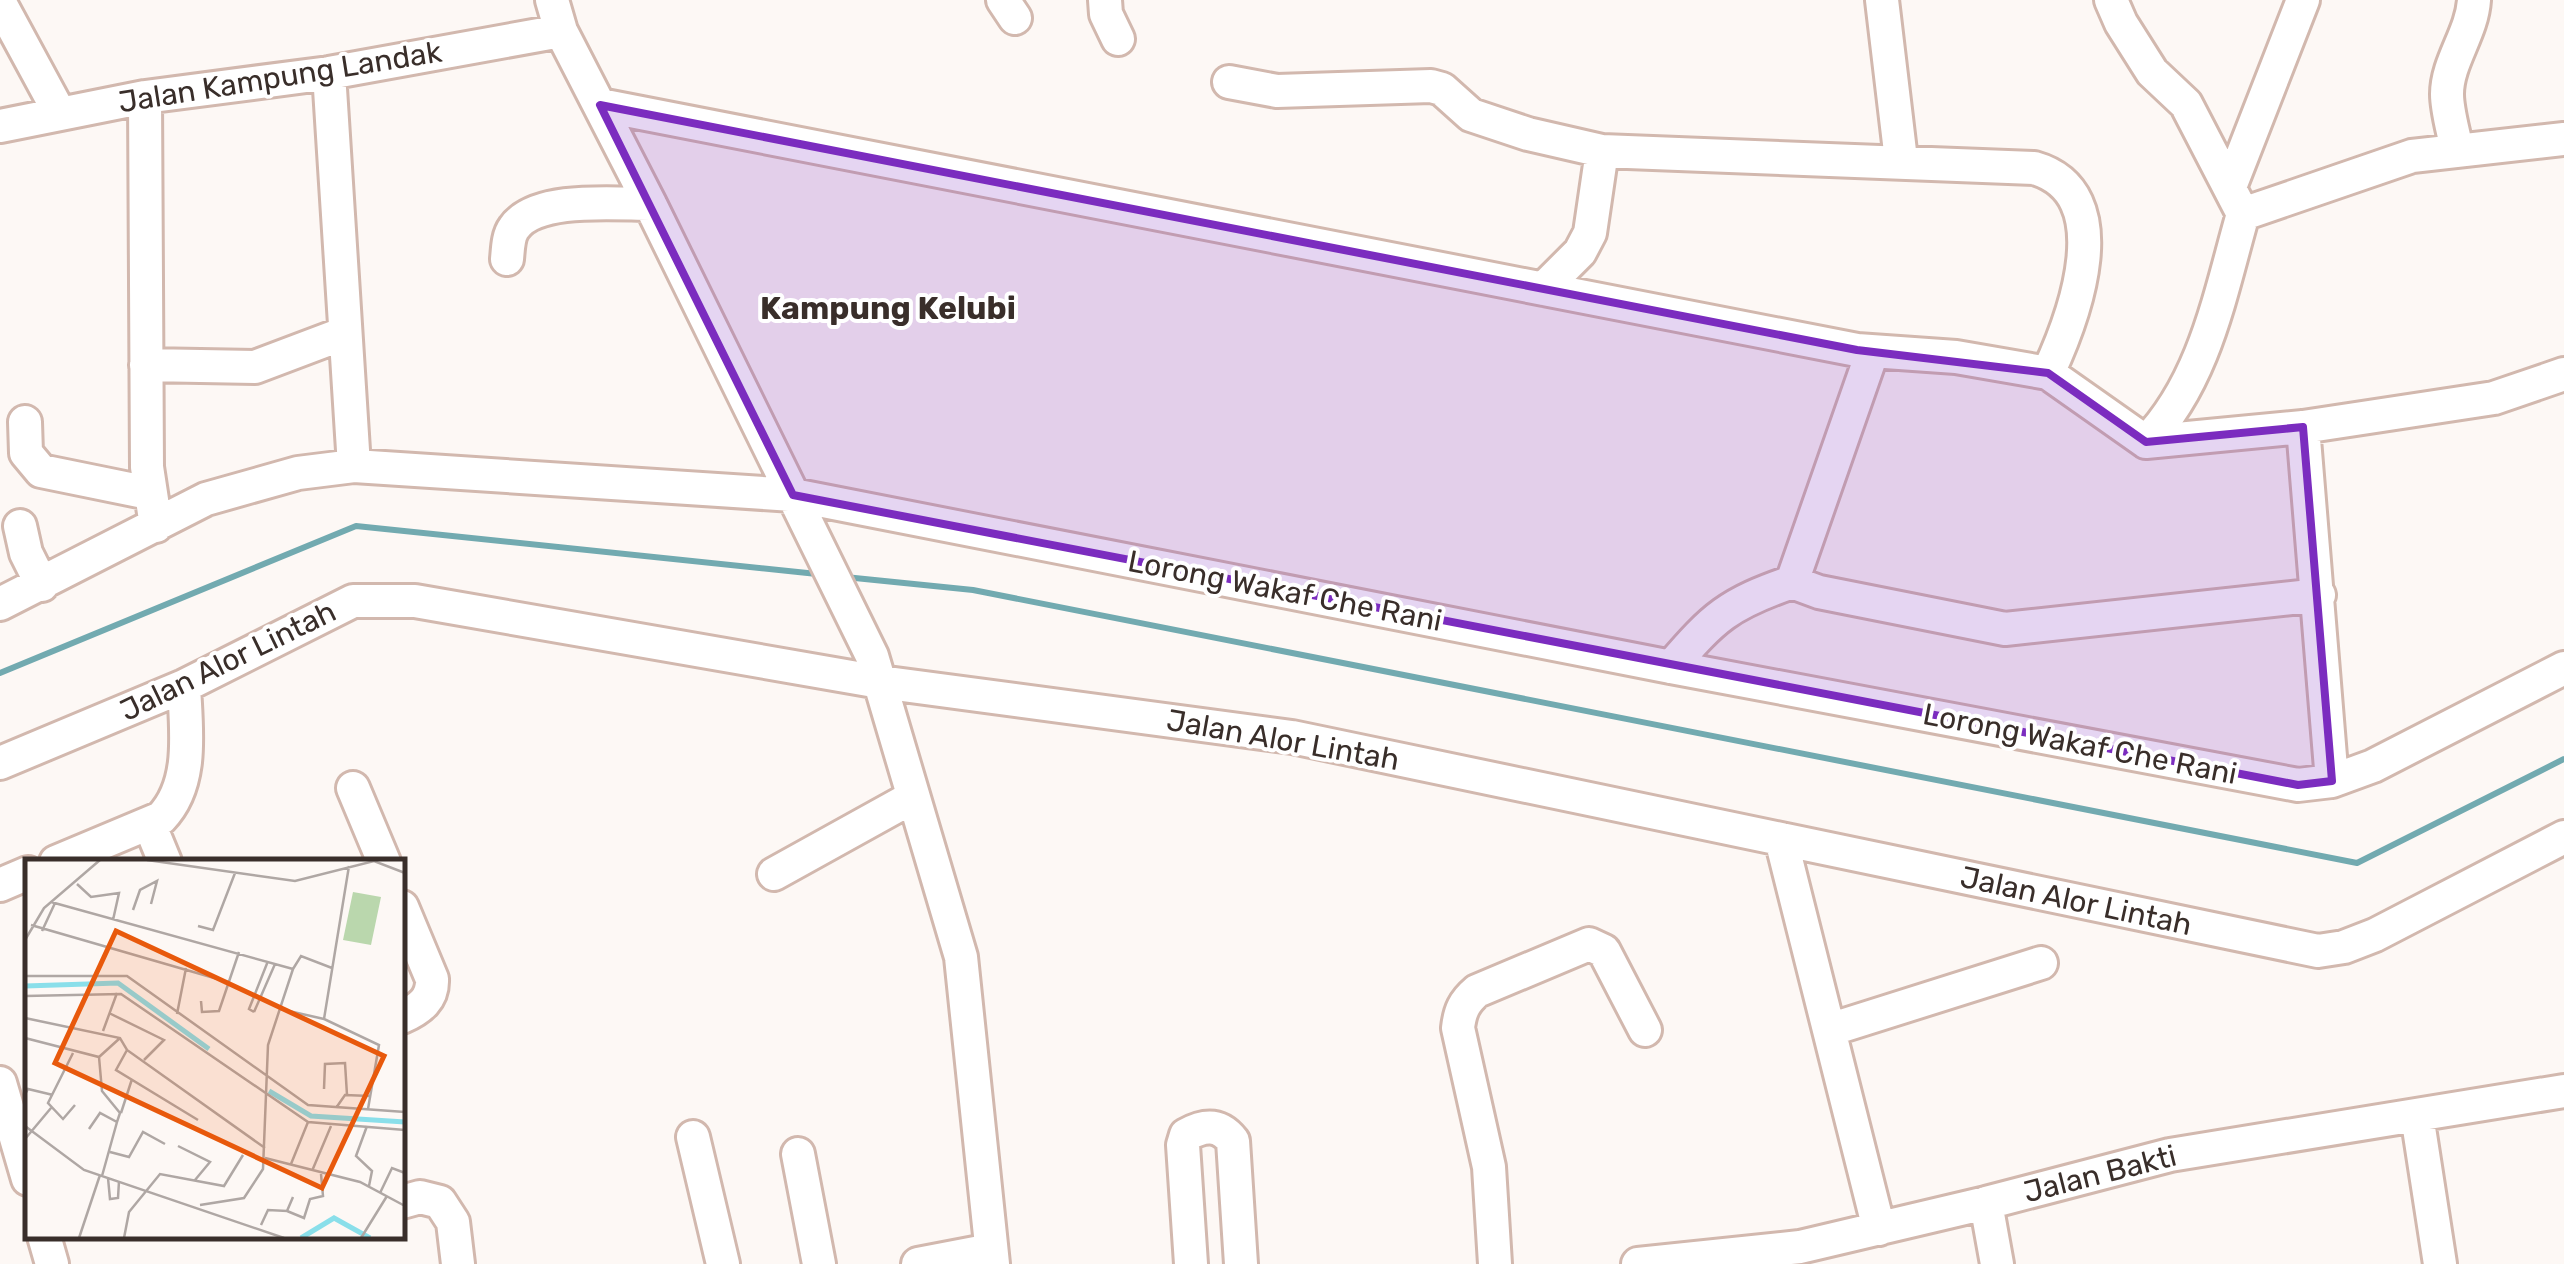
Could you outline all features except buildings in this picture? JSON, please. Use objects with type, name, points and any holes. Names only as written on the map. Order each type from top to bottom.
[{"type":"street","points":[[1105,0],[1106,14],[1118,39]]},
{"type":"street","points":[[1882,0],[1901,160]]},
{"type":"street","points":[[2111,0],[2152,72],[2186,104],[2236,201]]},
{"type":"street","points":[[2146,442],[2168,420],[2206,344],[2236,201],[2303,0]]},
{"type":"street","points":[[2457,150],[2447,94],[2474,0]]},
{"type":"street","points":[[0,3],[59,112]]},
{"type":"street","points":[[556,16],[810,526],[876,669],[961,956],[992,1257],[918,1264]]},
{"type":"street","name":"Jalan Kampung Landak","points":[[0,126],[145,97],[329,72],[556,16]]},
{"type":"street","points":[[329,72],[354,466]]},
{"type":"street","points":[[1229,82],[1278,91],[1431,86],[1442,89],[1470,115],[1602,152],[1901,160],[2034,168],[2053,173],[2068,186],[2080,210],[2084,236],[2082,272],[2070,324],[2048,373]]},
{"type":"street","points":[[145,97],[149,493],[156,526]]},
{"type":"street","points":[[600,105],[1872,352],[1956,357],[2048,373],[2146,442],[2303,427],[2494,398],[2564,374]]},
{"type":"street","points":[[2236,201],[2390,162],[2457,150],[2564,139]]},
{"type":"street","points":[[1543,289],[1580,252],[1590,233],[1602,152]]},
{"type":"street","points":[[507,258],[512,229],[529,214],[554,207],[650,204]]},
{"type":"street","points":[[146,365],[255,367],[345,333]]},
{"type":"street","points":[[1792,582],[1872,352]]},
{"type":"street","points":[[25,422],[26,453],[41,470],[149,493]]},
{"type":"street","points":[[2303,427],[2332,781]]},
{"type":"street","name":"Lorong Wakaf Che Rani","points":[[0,604],[206,499],[298,472],[354,466],[793,495],[1671,668],[2298,786],[2332,781],[2373,766],[2564,668]]},
{"type":"street","points":[[20,526],[26,553],[42,585]]},
{"type":"street","points":[[1671,668],[1728,608],[1792,582],[1819,592],[2006,628],[2318,596]]},
{"type":"street","name":"Jalan Alor Lintah","points":[[0,763],[184,686],[353,601],[415,601],[876,669],[1292,737],[2318,952],[2344,948],[2375,935],[2564,836]]},
{"type":"street","points":[[63,859],[161,818],[172,807],[187,747],[184,686]]},
{"type":"street","points":[[353,788],[383,859]]},
{"type":"street","points":[[774,874],[913,797]]},
{"type":"street","points":[[149,823],[164,859]]},
{"type":"street","points":[[1781,839],[1879,1229]]},
{"type":"street","points":[[0,884],[25,874]]},
{"type":"street","points":[[405,914],[432,979],[432,991],[419,1010],[405,1016]]},
{"type":"street","points":[[1495,1264],[1489,1167],[1458,1028],[1465,1001],[1477,990],[1589,944],[1604,951],[1645,1030]]},
{"type":"street","points":[[1829,1030],[2041,964]]},
{"type":"street","points":[[0,1084],[25,1169]]},
{"type":"street","name":"Jalan Bakti","points":[[1638,1264],[1801,1256],[1879,1229],[2170,1155],[2564,1091]]},
{"type":"street","points":[[2417,1115],[2440,1264]]},
{"type":"street","points":[[1192,1264],[1183,1145],[1186,1136],[1199,1128],[1214,1127],[1226,1131],[1233,1140],[1241,1264]]},
{"type":"street","points":[[694,1137],[723,1264]]},
{"type":"street","points":[[798,1154],[819,1264]]},
{"type":"street","points":[[405,1201],[420,1197],[440,1202],[453,1222],[458,1264]]},
{"type":"street","points":[[1986,1204],[1997,1264]]},
{"type":"street","points":[[45,1239],[52,1264]]},
{"type":"highlighted area","points":[[600,105],[1857,350],[2048,373],[2146,442],[2303,427],[2332,781],[2298,785],[793,495]]},
{"type":"waterway","points":[[0,673],[356,526],[817,574]]},
{"type":"waterway","points":[[845,577],[973,590],[2357,863],[2564,759]]},
{"type":"district","name":"Kampung Kelubi","points":[[888,308]]}]
